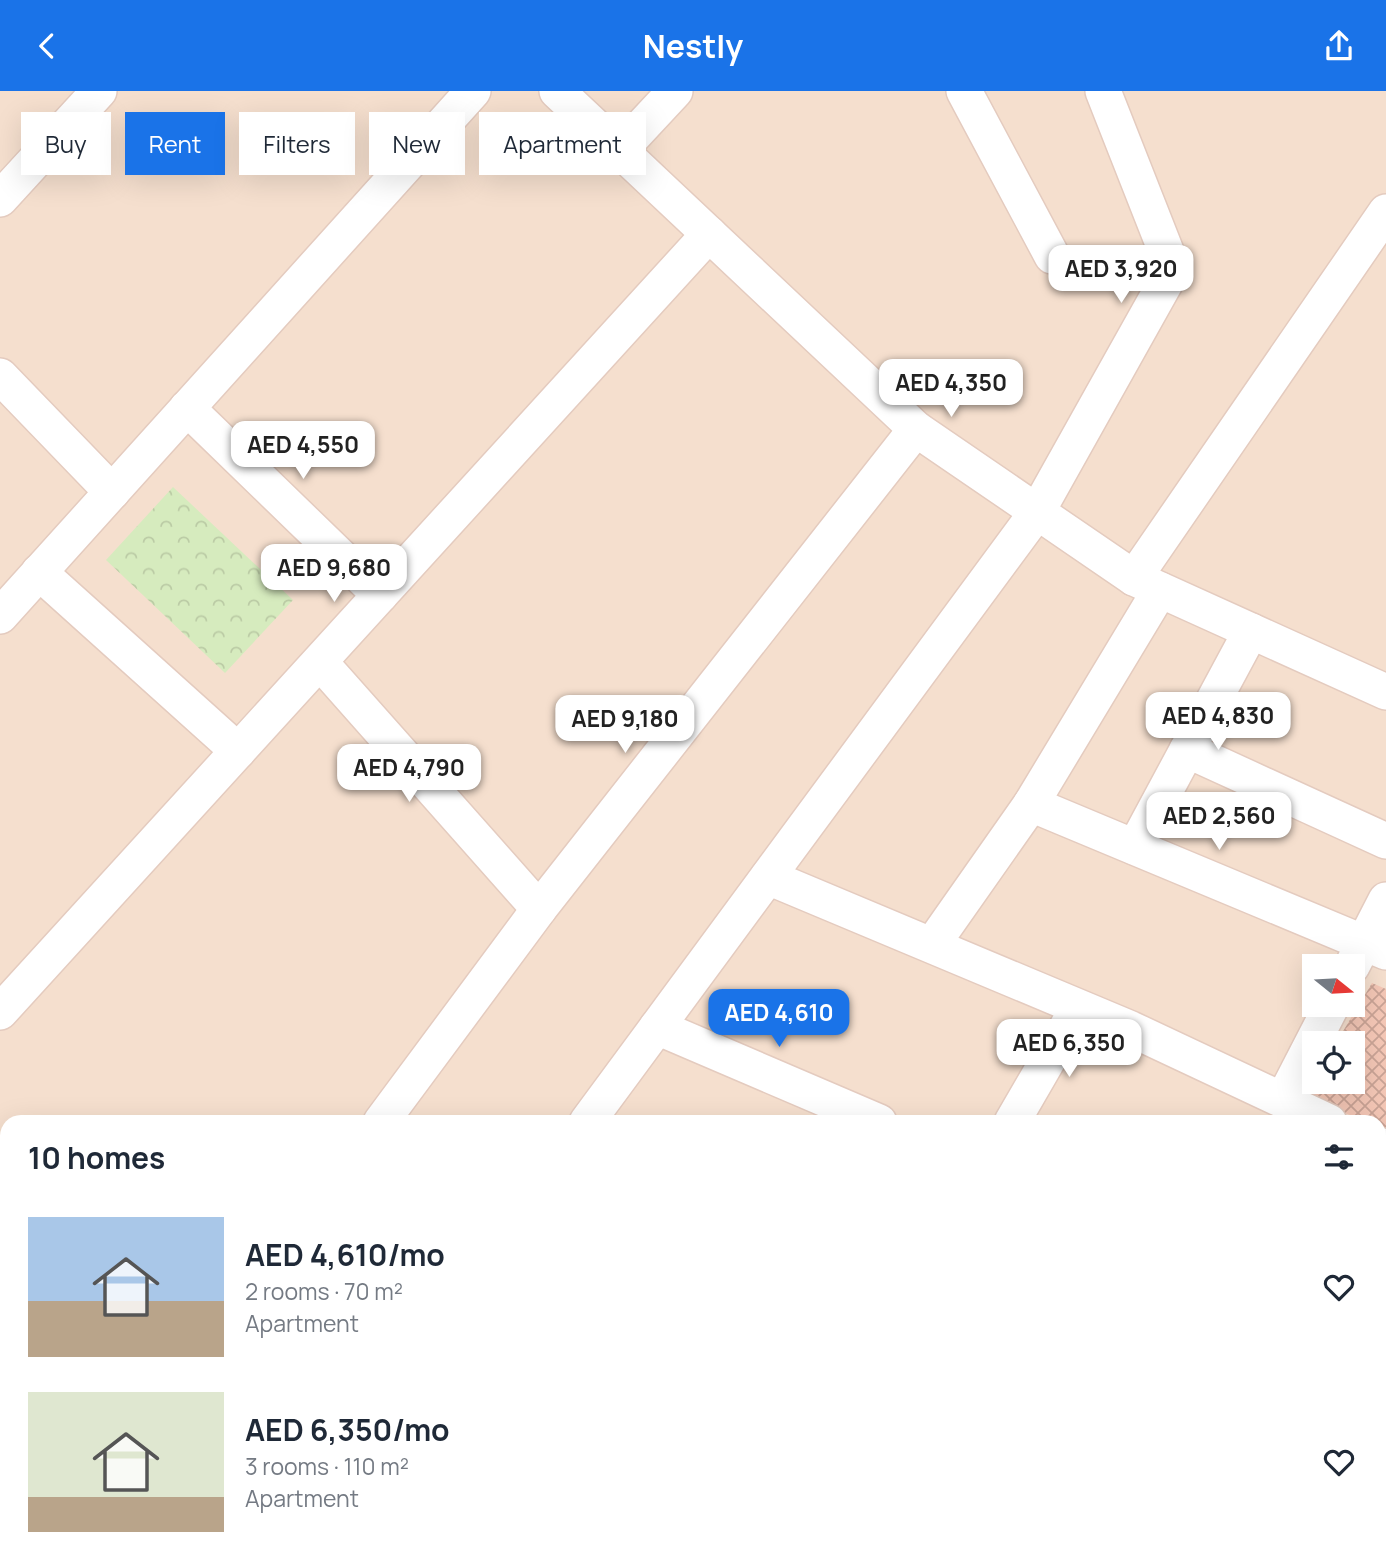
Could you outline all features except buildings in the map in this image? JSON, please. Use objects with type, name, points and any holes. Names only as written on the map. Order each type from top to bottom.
[{"type":"street","points":[[0,616],[473,91]]},
{"type":"street","points":[[557,91],[579,112]]},
{"type":"street","points":[[646,122],[675,91]]},
{"type":"street","points":[[964,91],[1052,256]]},
{"type":"street","points":[[592,1115],[1037,512],[1173,269],[1103,91]]},
{"type":"street","points":[[0,199],[78,98]]},
{"type":"street","points":[[646,175],[916,429],[1147,584],[1386,692]]},
{"type":"street","points":[[932,945],[1031,804],[1147,584],[1386,212]]},
{"type":"street","points":[[0,1012],[709,234]]},
{"type":"street","points":[[0,376],[111,492]]},
{"type":"street","points":[[187,408],[380,595]]},
{"type":"street","points":[[386,1115],[539,909],[916,429]]},
{"type":"street","points":[[39,572],[239,751]]},
{"type":"street","points":[[1135,847],[1251,631]]},
{"type":"street","points":[[320,662],[539,909]]},
{"type":"street","points":[[1187,750],[1386,841]]},
{"type":"street","points":[[1031,804],[1135,847],[1367,954],[1386,900]]},
{"type":"street","points":[[768,877],[1078,1008],[1271,1106],[1304,1115]]},
{"type":"street","points":[[1016,1115],[1078,1008]]},
{"type":"street","points":[[1271,1106],[1325,1017]]},
{"type":"street","points":[[657,1027],[863,1115]]},
{"type":"shaded area","points":[[0,91],[1386,91],[1386,1115],[0,1115]]},
{"type":"green space","points":[[173,487],[293,600],[225,673],[106,560]]}]
